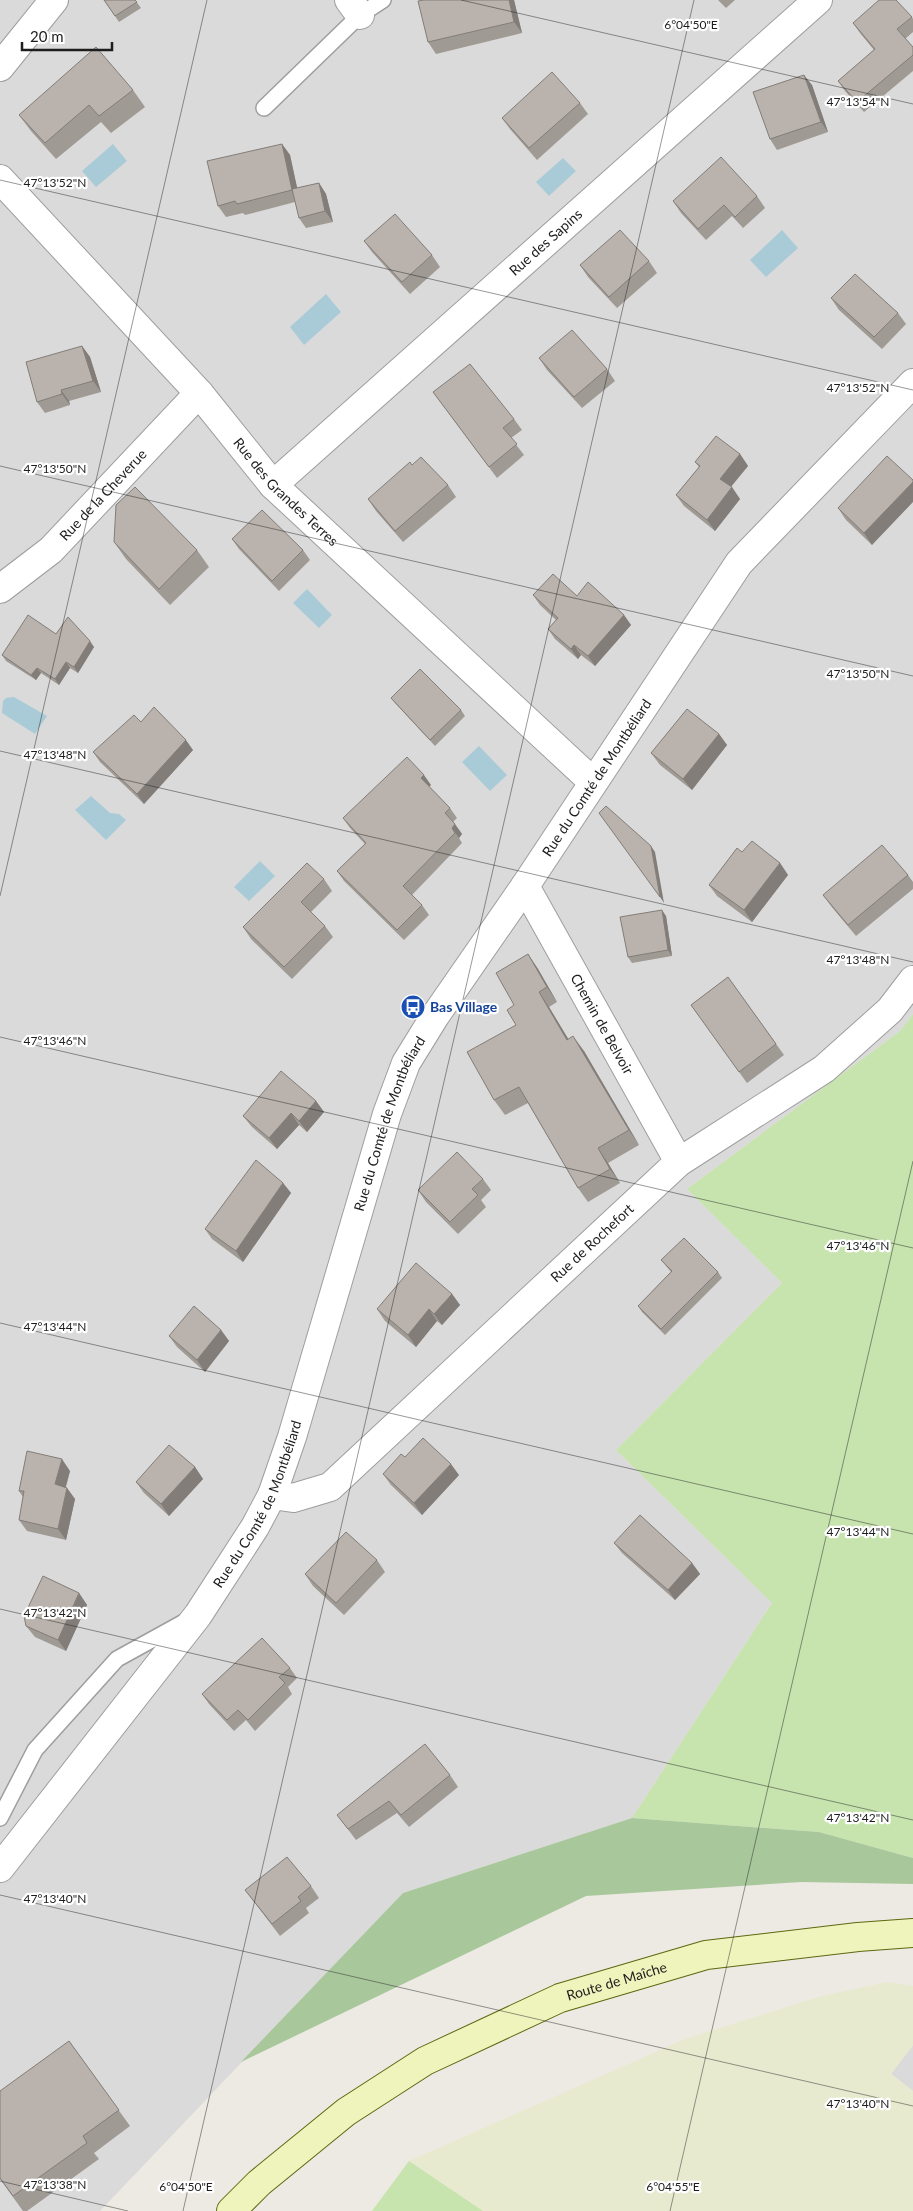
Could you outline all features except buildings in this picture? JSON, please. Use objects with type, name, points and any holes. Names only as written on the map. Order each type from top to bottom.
[{"type":"main road","name":"Route de Maîche","points":[[231,2211],[259,2183],[346,2112],[425,2062],[560,1998],[706,1955],[858,1937],[913,1933]]},
{"type":"street","points":[[0,67],[54,0]]},
{"type":"street","name":"Rue des Sapins","points":[[273,485],[818,0]]},
{"type":"street","name":"Rue des Grandes Terres","points":[[0,179],[199,393],[273,485],[593,782]]},
{"type":"street","name":"Rue du Comté de Montbéliard","points":[[0,1868],[198,1615],[255,1527],[272,1495],[292,1437],[382,1132],[406,1063],[435,1016],[525,886],[739,563],[913,383]]},
{"type":"street","name":"Rue de la Cheverue","points":[[0,589],[51,550],[199,393]]},
{"type":"street","name":"Chemin de Belvoir","points":[[525,886],[678,1162]]},
{"type":"street","name":"Rue de Rochefort","points":[[272,1495],[293,1498],[330,1486],[678,1162],[824,1069],[890,1010],[913,980]]},
{"type":"lane","points":[[264,108],[355,8],[383,0]]},
{"type":"lane","points":[[0,1818],[35,1750],[117,1659],[198,1615]]},
{"type":"shaded area","points":[[0,0],[913,0],[913,1014],[900,1031],[687,1189],[782,1283],[616,1450],[772,1603],[632,1818],[403,1893],[100,2211],[0,2211]]},
{"type":"shaded area","points":[[913,2045],[913,2091],[891,2074]]},
{"type":"green space","points":[[913,1014],[913,1858],[819,1832],[632,1818],[772,1603],[616,1450],[782,1283],[687,1189],[900,1031]]},
{"type":"green space","points":[[632,1818],[819,1832],[913,1858],[913,1884],[801,1882],[586,1896],[241,2062],[403,1893]]},
{"type":"green space","points":[[887,1982],[913,1986],[913,2045],[891,2074],[913,2091],[913,2211],[483,2211],[409,2161],[685,2039],[818,1997]]},
{"type":"green space","points":[[409,2161],[483,2211],[372,2211]]},
{"type":"water","points":[[113,144],[127,161],[96,187],[82,171]]},
{"type":"water","points":[[563,158],[576,171],[549,196],[536,182]]},
{"type":"water","points":[[782,230],[798,248],[766,277],[750,260]]},
{"type":"water","points":[[326,294],[341,312],[304,345],[290,327]]},
{"type":"water","points":[[307,589],[332,615],[319,628],[293,603]]},
{"type":"water","points":[[14,697],[47,716],[35,734],[2,713],[3,701],[6,698]]},
{"type":"water","points":[[479,746],[507,775],[490,791],[462,762]]},
{"type":"water","points":[[91,796],[110,813],[119,814],[126,820],[106,840],[75,810]]},
{"type":"water","points":[[260,861],[275,876],[249,901],[234,887]]},
{"type":"place","name":"Bas Village","points":[[413,1007]]}]
